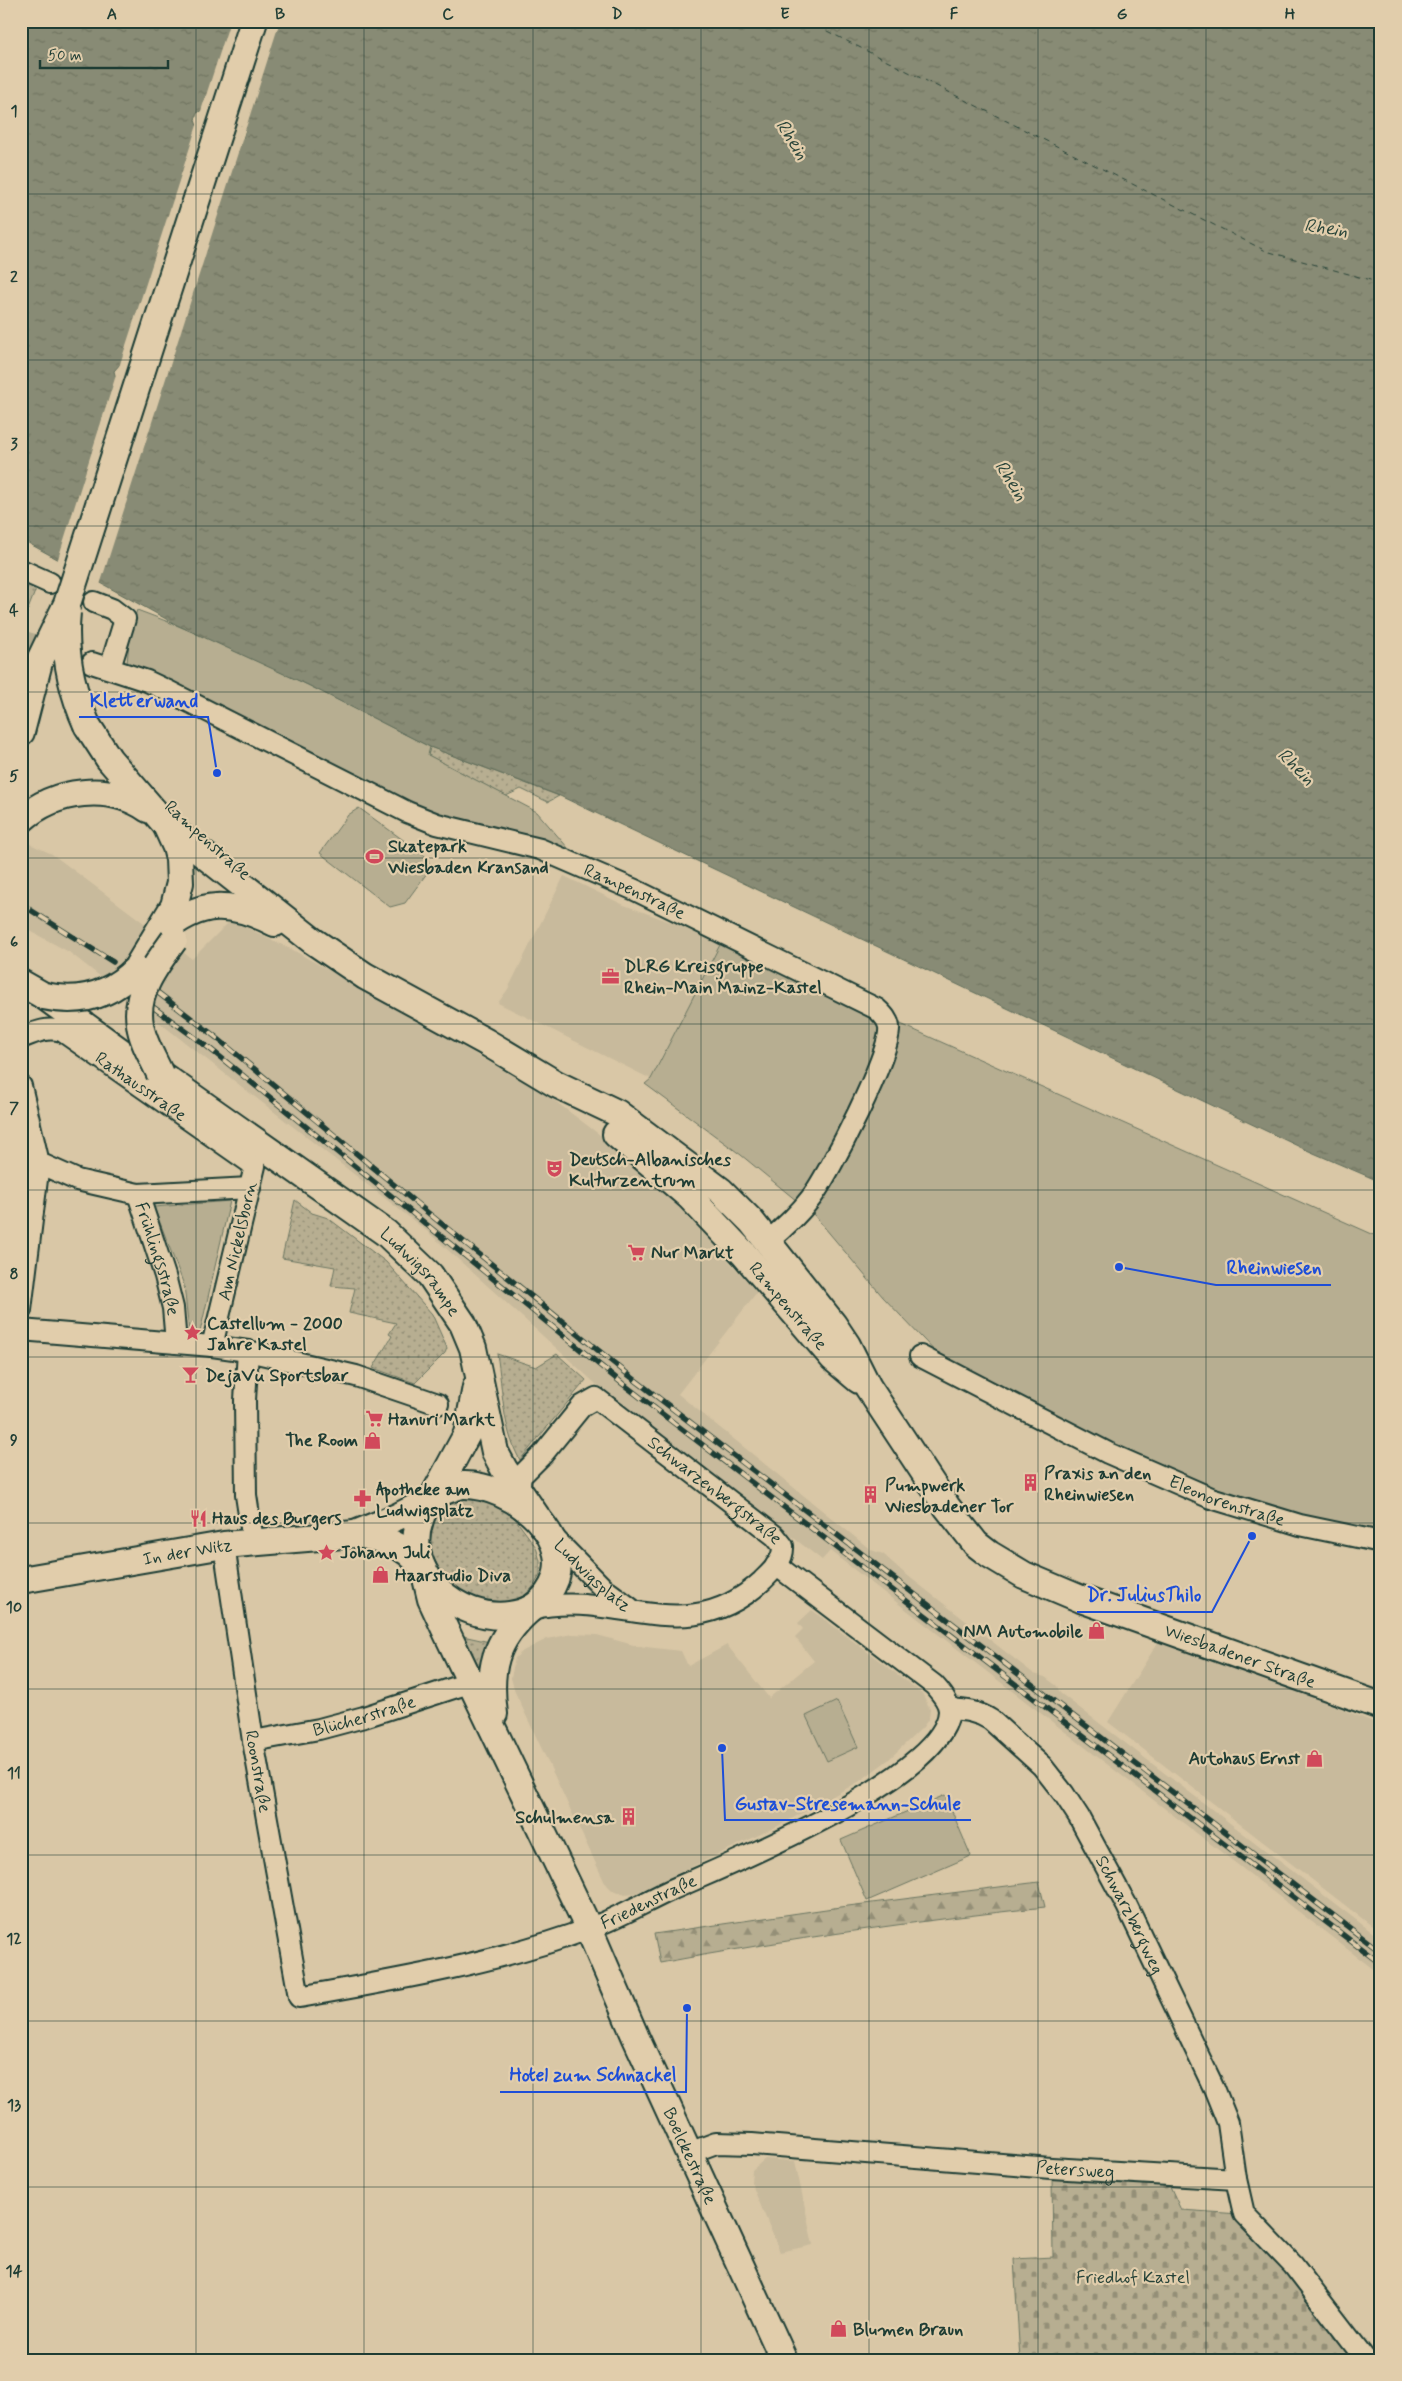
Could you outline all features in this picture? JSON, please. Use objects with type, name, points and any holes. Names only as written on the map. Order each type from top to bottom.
[{"type":"main road","points":[[22,715],[39,662],[67,604],[254,21]]},
{"type":"main road","points":[[67,604],[68,666],[79,706],[88,725],[118,769],[160,819],[176,847],[180,883],[152,974],[144,988],[139,1006],[143,1038],[160,1074]]},
{"type":"main road","name":"Rampenstraße","points":[[118,769],[159,797],[223,848],[313,941]]},
{"type":"main road","points":[[21,820],[51,800],[90,792],[118,796],[142,805],[160,819]]},
{"type":"main road","name":"Rampenstraße","points":[[160,819],[313,941],[365,976],[486,1042],[556,1084],[617,1113],[721,1191],[768,1241],[833,1324],[847,1345],[868,1388]]},
{"type":"main road","points":[[28,987],[69,1000],[94,996],[117,985],[136,969],[163,934],[218,906],[237,907],[255,912],[313,941]]},
{"type":"main road","points":[[136,969],[126,1002],[129,1024],[138,1046],[160,1074]]},
{"type":"main road","points":[[28,987],[135,1062],[160,1074]]},
{"type":"main road","name":"Ludwigsrampe","points":[[160,1074],[326,1193],[386,1233],[430,1275],[463,1324],[473,1348],[478,1379],[495,1452],[504,1470],[545,1529]]},
{"type":"main road","name":"Rampenstraße","points":[[556,1084],[661,1170],[712,1219],[834,1358],[868,1388]]},
{"type":"main road","name":"Ludwigsrampe","points":[[432,1498],[467,1434],[478,1379]]},
{"type":"main road","name":"Wiesbadener Straße","points":[[868,1388],[958,1524],[976,1544],[1003,1564],[1081,1599],[1380,1701]]},
{"type":"main road","name":"Ludwigsplatz","points":[[461,1485],[486,1487],[519,1504],[545,1529],[556,1547],[558,1568],[548,1593],[530,1610],[504,1616],[479,1614],[451,1601],[437,1589],[423,1570],[416,1543],[417,1529],[432,1498],[461,1485]]},
{"type":"main road","name":"In der Witz","points":[[355,1534],[397,1517],[432,1498]]},
{"type":"main road","name":"In der Witz","points":[[21,1580],[253,1541],[355,1534],[375,1537],[396,1544],[412,1556],[423,1570]]},
{"type":"main road","name":"Boelckestraße","points":[[423,1570],[438,1613],[589,1929],[784,2360]]},
{"type":"main road","points":[[496,1735],[491,1695],[498,1648],[512,1626],[530,1610]]},
{"type":"street","points":[[21,570],[50,583]]},
{"type":"street","name":"Rampenstraße","points":[[94,602],[112,609],[125,619],[101,665],[166,690],[407,812],[437,824],[540,849],[636,890],[876,1009],[885,1017],[889,1030],[885,1053],[828,1173],[798,1214],[768,1241]]},
{"type":"street","name":"Rathausstraße","points":[[22,1039],[43,1029],[51,1028],[62,1031],[254,1166]]},
{"type":"street","points":[[21,1086],[33,1132],[38,1161],[21,1310]]},
{"type":"street","name":"Frühlingsstraße","points":[[38,1161],[77,1180],[138,1194],[174,1308],[176,1343]]},
{"type":"street","name":"Am Nickelsborn","points":[[212,1346],[254,1166]]},
{"type":"street","points":[[138,1194],[250,1188]]},
{"type":"street","points":[[712,1219],[768,1241],[770,1283]]},
{"type":"street","points":[[21,1330],[212,1346],[248,1351],[356,1376],[438,1404]]},
{"type":"street","points":[[248,1351],[244,1400],[246,1494],[253,1541]]},
{"type":"street","name":"Eleonorenstraße","points":[[920,1356],[1108,1453],[1211,1498],[1300,1525],[1381,1542]]},
{"type":"street","name":"Schwarzenbergstraße","points":[[519,1491],[521,1476],[544,1454],[582,1406],[596,1398],[775,1536],[783,1546],[781,1559],[776,1565],[934,1685],[944,1698],[949,1709]]},
{"type":"street","name":"Ludwigsplatz","points":[[545,1529],[603,1588],[624,1604],[642,1612]]},
{"type":"street","name":"Roonstraße","points":[[224,1545],[253,1741],[299,1997]]},
{"type":"street","name":"Ludwigsplatz","points":[[530,1610],[573,1605],[688,1616],[718,1610],[751,1591],[776,1565]]},
{"type":"street","name":"Blücherstraße","points":[[253,1741],[319,1729],[364,1717],[472,1682]]},
{"type":"street","name":"Friedenstraße","points":[[299,1997],[396,1980],[505,1954],[589,1929],[794,1836],[839,1813],[894,1776],[924,1751],[941,1732],[949,1709]]},
{"type":"street","name":"Schwarzbergweg","points":[[949,1709],[969,1710],[982,1714],[991,1720],[1050,1775],[1079,1817],[1135,1921],[1216,2094],[1228,2123],[1236,2179]]},
{"type":"street","name":"Petersweg","points":[[689,2153],[716,2144],[752,2144],[1051,2168],[1236,2179]]},
{"type":"street","points":[[1236,2179],[1244,2214],[1293,2265],[1366,2360]]},
{"type":"shaded area","points":[[21,840],[52,854],[192,959],[231,920],[293,950],[547,1095],[645,1169],[757,1292],[678,1394],[871,1550],[883,1554],[903,1572],[1034,1674],[1045,1677],[1057,1686],[1060,1693],[1381,1939],[1381,1975],[830,1551],[822,1560],[596,1384],[428,1232],[69,952],[21,926]]},
{"type":"shaded area","name":"DLRG Kreisgruppe Rhein-Main Mainz-Kastel","points":[[564,876],[624,905],[676,924],[721,945],[651,1079],[498,1003],[508,989]]},
{"type":"shaded area","points":[[812,1610],[922,1693],[930,1709],[929,1718],[923,1727],[888,1760],[860,1781],[782,1824],[636,1893],[624,1894],[612,1890],[605,1883],[515,1692],[511,1678],[515,1658],[523,1651],[547,1639],[572,1634],[597,1635],[637,1646],[681,1651],[688,1666],[727,1645],[769,1698],[814,1661],[795,1637],[803,1629],[798,1623]]},
{"type":"shaded area","points":[[1162,1636],[1381,1725],[1381,1933],[1108,1722]]},
{"type":"shaded area","points":[[765,2159],[795,2161],[813,2245],[780,2252],[751,2182],[752,2170]]},
{"type":"green space","points":[[21,581],[36,589],[21,627]]},
{"type":"green space","points":[[137,610],[175,624],[249,657],[430,747],[428,755],[537,812],[568,848],[566,852],[441,819],[127,663],[130,632]]},
{"type":"green space","points":[[430,747],[559,796],[548,802],[521,789],[506,796],[428,755]]},
{"type":"green space","name":"Skatepark Wiesbaden Kransand","points":[[359,808],[428,858],[430,869],[405,903],[390,907],[320,853],[348,815]]},
{"type":"green space","points":[[725,935],[885,1017],[1381,1238],[1381,1542],[1260,1513],[961,1379],[883,1297],[814,1215],[741,1155],[645,1084],[651,1079]]},
{"type":"green space","points":[[295,1200],[312,1213],[328,1218],[386,1262],[432,1314],[447,1348],[445,1353],[415,1383],[373,1368],[392,1336],[389,1334],[396,1323],[349,1313],[355,1288],[331,1286],[335,1267],[282,1258]]},
{"type":"green space","points":[[230,1201],[200,1332],[189,1331],[184,1285],[154,1207]]},
{"type":"green space","points":[[497,1354],[536,1367],[557,1354],[586,1380],[520,1460],[506,1422]]},
{"type":"green space","points":[[461,1495],[479,1497],[507,1510],[536,1547],[540,1561],[540,1575],[533,1587],[522,1599],[510,1604],[465,1601],[432,1571],[427,1521],[433,1509]]},
{"type":"green space","points":[[454,1634],[494,1643],[488,1683]]},
{"type":"green space","points":[[837,1701],[858,1747],[827,1761],[806,1716]]},
{"type":"green space","points":[[945,1795],[971,1856],[867,1901],[841,1840]]},
{"type":"green space","points":[[1039,1882],[1045,1907],[852,1931],[660,1963],[654,1934],[840,1907]]},
{"type":"green space","name":"Friedhof Kastel","points":[[1052,2176],[1169,2184],[1181,2210],[1239,2214],[1287,2269],[1355,2360],[1020,2360],[1014,2259],[1053,2257]]},
{"type":"water","name":"Rhein","points":[[21,21],[1381,21],[1381,1182],[1302,1148],[560,796],[430,747],[308,685],[177,625],[21,539]],"holes":[[[202,110],[246,127],[243,138],[239,140],[197,126],[195,120],[197,113]],[[121,363],[164,379],[162,390],[157,393],[116,379],[114,371]]]},
{"type":"pier","points":[[230,21],[280,21],[100,585],[57,562],[116,375],[157,390],[161,385],[161,379],[121,366],[119,367],[198,122],[239,137],[243,132],[242,126],[200,114]]},
{"type":"ferry route","points":[[807,21],[1266,251],[1381,283]]},
{"type":"tunnel","points":[[21,640],[60,652]]},
{"type":"railway","points":[[21,904],[113,962]]},
{"type":"railway","points":[[157,992],[217,1038],[427,1212],[630,1376],[1381,1952]]},
{"type":"railway","points":[[153,1007],[209,1048],[623,1384],[1381,1964]]},
{"type":"place","name":"Kletterwand","points":[[217,773]]},
{"type":"place","name":"Skatepark Wiesbaden Kransand","points":[[374,856]]},
{"type":"place","name":"DLRG Kreisgruppe Rhein-Main Mainz-Kastel","points":[[610,976]]},
{"type":"place","name":"Deutsch-Albanisches Kulturzentrum","points":[[555,1169]]},
{"type":"place","name":"Nur Markt","points":[[637,1252]]},
{"type":"place","name":"Rheinwiesen","points":[[1119,1267]]},
{"type":"place","name":"Castellum - 2000 Jahre Kastel","points":[[193,1333]]},
{"type":"place","name":"DejaVu Sportsbar","points":[[191,1375]]},
{"type":"place","name":"Hanuri Markt","points":[[374,1419]]},
{"type":"place","name":"The Room","points":[[372,1440]]},
{"type":"place","name":"Praxis an den Rheinwiesen","points":[[1030,1483]]},
{"type":"place","name":"Pumpwerk Wiesbadener Tor","points":[[871,1495]]},
{"type":"place","name":"Apotheke am Ludwigsplatz","points":[[362,1499]]},
{"type":"place","name":"Haus des Burgers","points":[[198,1518]]},
{"type":"place","name":"Dr. JuliusThilo","points":[[1252,1536]]},
{"type":"place","name":"Johann Juli","points":[[326,1552]]},
{"type":"place","name":"Haarstudio Diva","points":[[381,1575]]},
{"type":"place","name":"NM Automobile","points":[[1097,1631]]},
{"type":"place","name":"Gustav-Stresemann-Schule","points":[[722,1748]]},
{"type":"place","name":"Autohaus Ernst","points":[[1314,1758]]},
{"type":"place","name":"Schulmensa","points":[[628,1817]]},
{"type":"place","name":"Hotel zum Schnackel","points":[[687,2008]]},
{"type":"place","name":"Blumen Braun","points":[[839,2329]]}]
